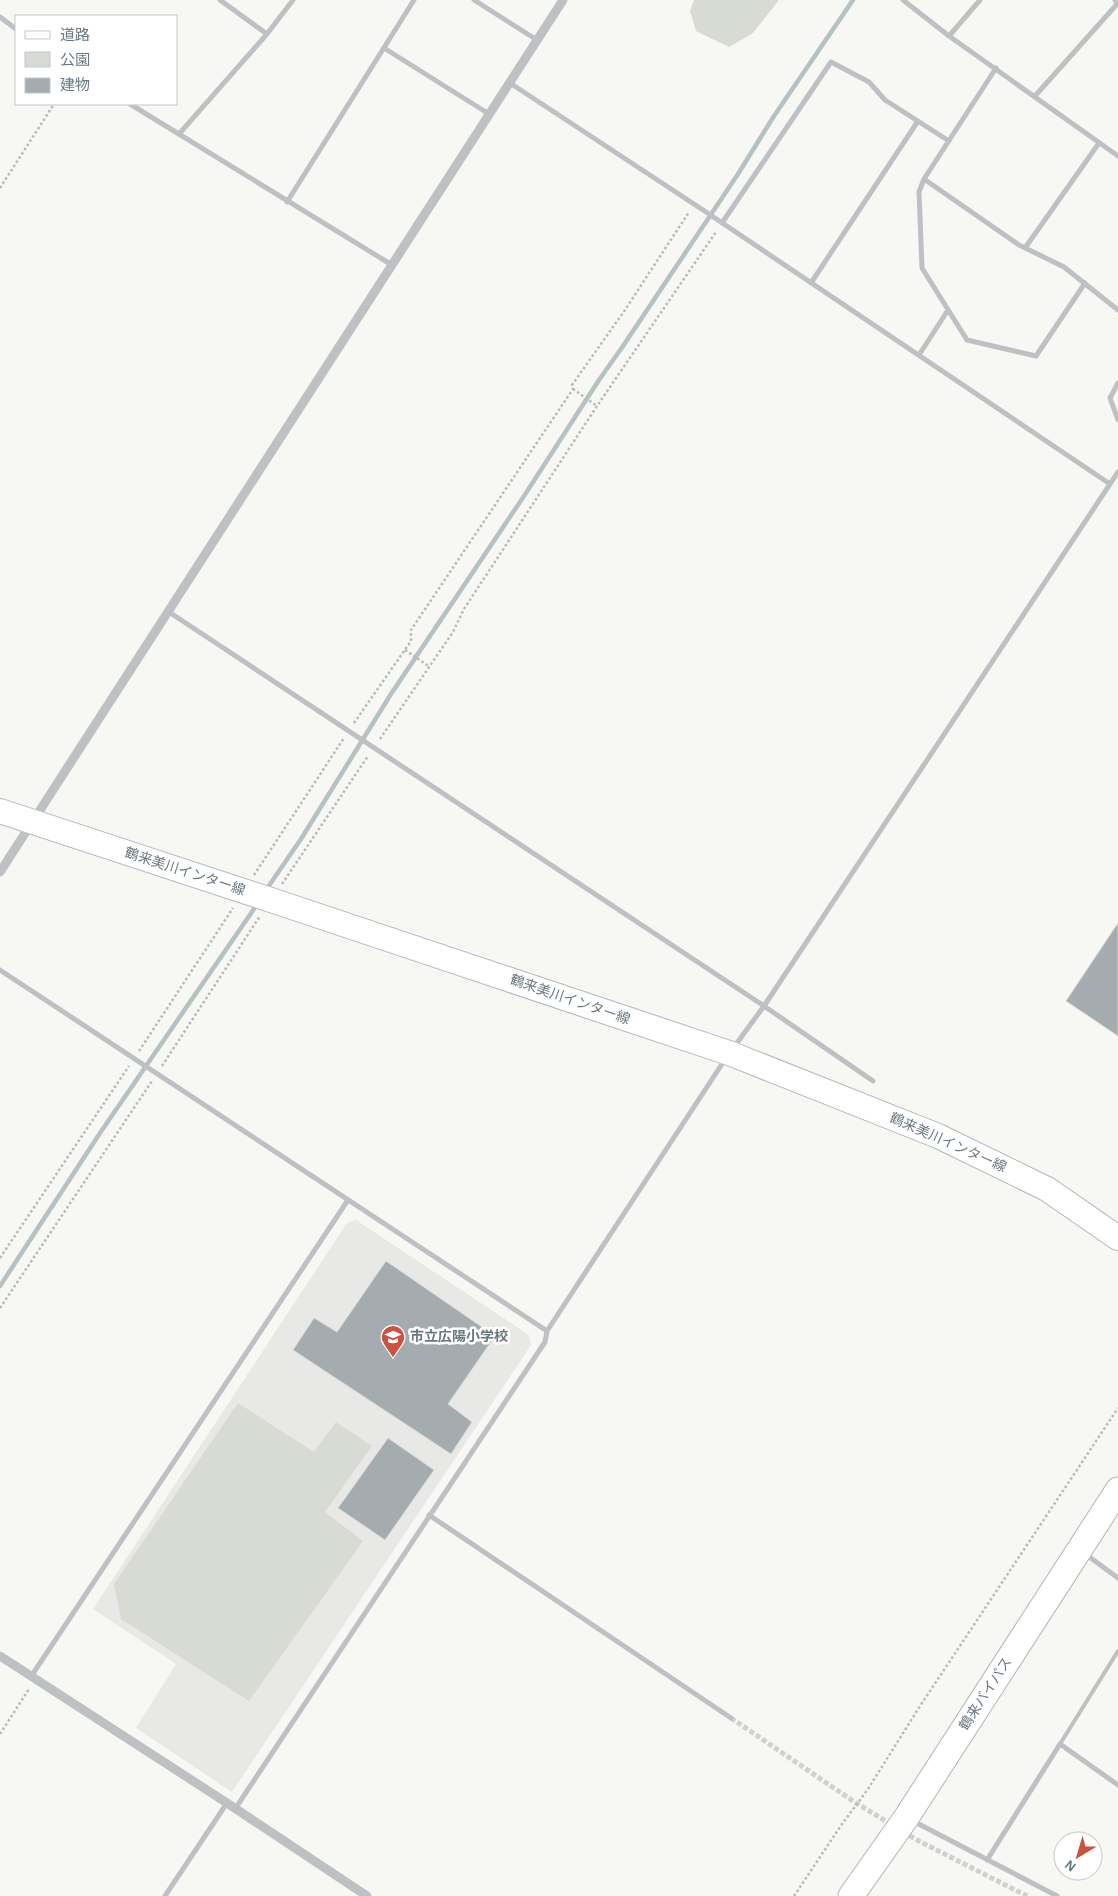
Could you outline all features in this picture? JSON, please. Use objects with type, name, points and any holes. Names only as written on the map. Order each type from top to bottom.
[{"type":"highway","name":"鶴来バイパス","points":[[852,1896],[906,1818],[1118,1490]]},
{"type":"main road","name":"鶴来美川インター線","points":[[0,811],[249,892],[729,1053],[938,1136],[1047,1190],[1118,1238]]},
{"type":"street","points":[[220,0],[267,34]]},
{"type":"street","points":[[179,134],[267,34],[293,0]]},
{"type":"street","points":[[287,202],[414,0]]},
{"type":"street","points":[[474,0],[537,40]]},
{"type":"street","points":[[0,872],[563,0]]},
{"type":"street","points":[[903,0],[949,36],[1118,156]]},
{"type":"street","points":[[949,36],[980,0]]},
{"type":"street","points":[[1035,96],[1118,3],[1114,0]]},
{"type":"street","points":[[0,17],[15,28]]},
{"type":"street","points":[[384,48],[489,114]]},
{"type":"street","points":[[722,223],[831,62],[869,82],[885,100],[949,141]]},
{"type":"street","points":[[996,68],[924,179],[919,192],[922,268],[967,340],[1036,356],[1085,284]]},
{"type":"street","points":[[510,83],[703,210],[1110,484]]},
{"type":"street","points":[[132,105],[392,265]]},
{"type":"street","points":[[811,283],[918,121]]},
{"type":"street","points":[[1025,248],[1099,143]]},
{"type":"street","points":[[924,179],[1025,248],[1064,266],[1118,310]]},
{"type":"street","points":[[919,355],[948,310]]},
{"type":"street","points":[[1118,383],[1110,398],[1118,420]]},
{"type":"street","points":[[165,1896],[231,1806],[545,1342],[547,1331],[729,1053],[764,1006],[1118,472]]},
{"type":"street","points":[[168,612],[764,1006],[873,1081]]},
{"type":"street","points":[[0,970],[547,1331]]},
{"type":"street","points":[[34,1677],[348,1200]]},
{"type":"street","points":[[429,1515],[731,1718]]},
{"type":"street","points":[[1079,1550],[1118,1578]]},
{"type":"street","points":[[0,1656],[367,1896]]},
{"type":"street","points":[[987,1860],[1060,1744],[1118,1785]]},
{"type":"street","points":[[906,1818],[1057,1896]]},
{"type":"lane","points":[[1060,1744],[1118,1651]]},
{"type":"path","points":[[0,188],[53,105]]},
{"type":"path","points":[[0,1308],[154,1072],[453,632],[469,601],[596,405],[722,223]]},
{"type":"path","points":[[573,389],[596,405]]},
{"type":"path","points":[[405,650],[429,666]]},
{"type":"path","points":[[794,1896],[868,1789],[920,1706],[1118,1408]]},
{"type":"path","points":[[0,1734],[34,1677]]},
{"type":"shaded area","points":[[356,1220],[529,1335],[531,1345],[232,1792],[136,1728],[176,1664],[93,1609],[347,1223]]},
{"type":"green space","points":[[694,0],[779,0],[753,33],[729,47],[696,31],[690,11]]},
{"type":"green space","points":[[238,1403],[314,1452],[336,1422],[372,1446],[325,1512],[363,1541],[249,1701],[121,1619],[114,1584]]},
{"type":"building","points":[[1118,923],[1118,1036],[1066,1001]]},
{"type":"building","points":[[386,1261],[495,1336],[448,1404],[472,1422],[451,1454],[293,1350],[314,1318],[337,1332]]},
{"type":"building","points":[[388,1438],[434,1470],[385,1540],[338,1508]]},
{"type":"waterway","points":[[266,890],[301,839],[391,694],[853,0]]},
{"type":"waterway","points":[[0,1286],[100,1133],[258,903]]},
{"type":"tunnel","points":[[731,1718],[853,1801],[892,1825]]},
{"type":"tunnel","points":[[903,1832],[1027,1896]]},
{"type":"place","name":"市立広陽小学校","points":[[393,1358]]}]
